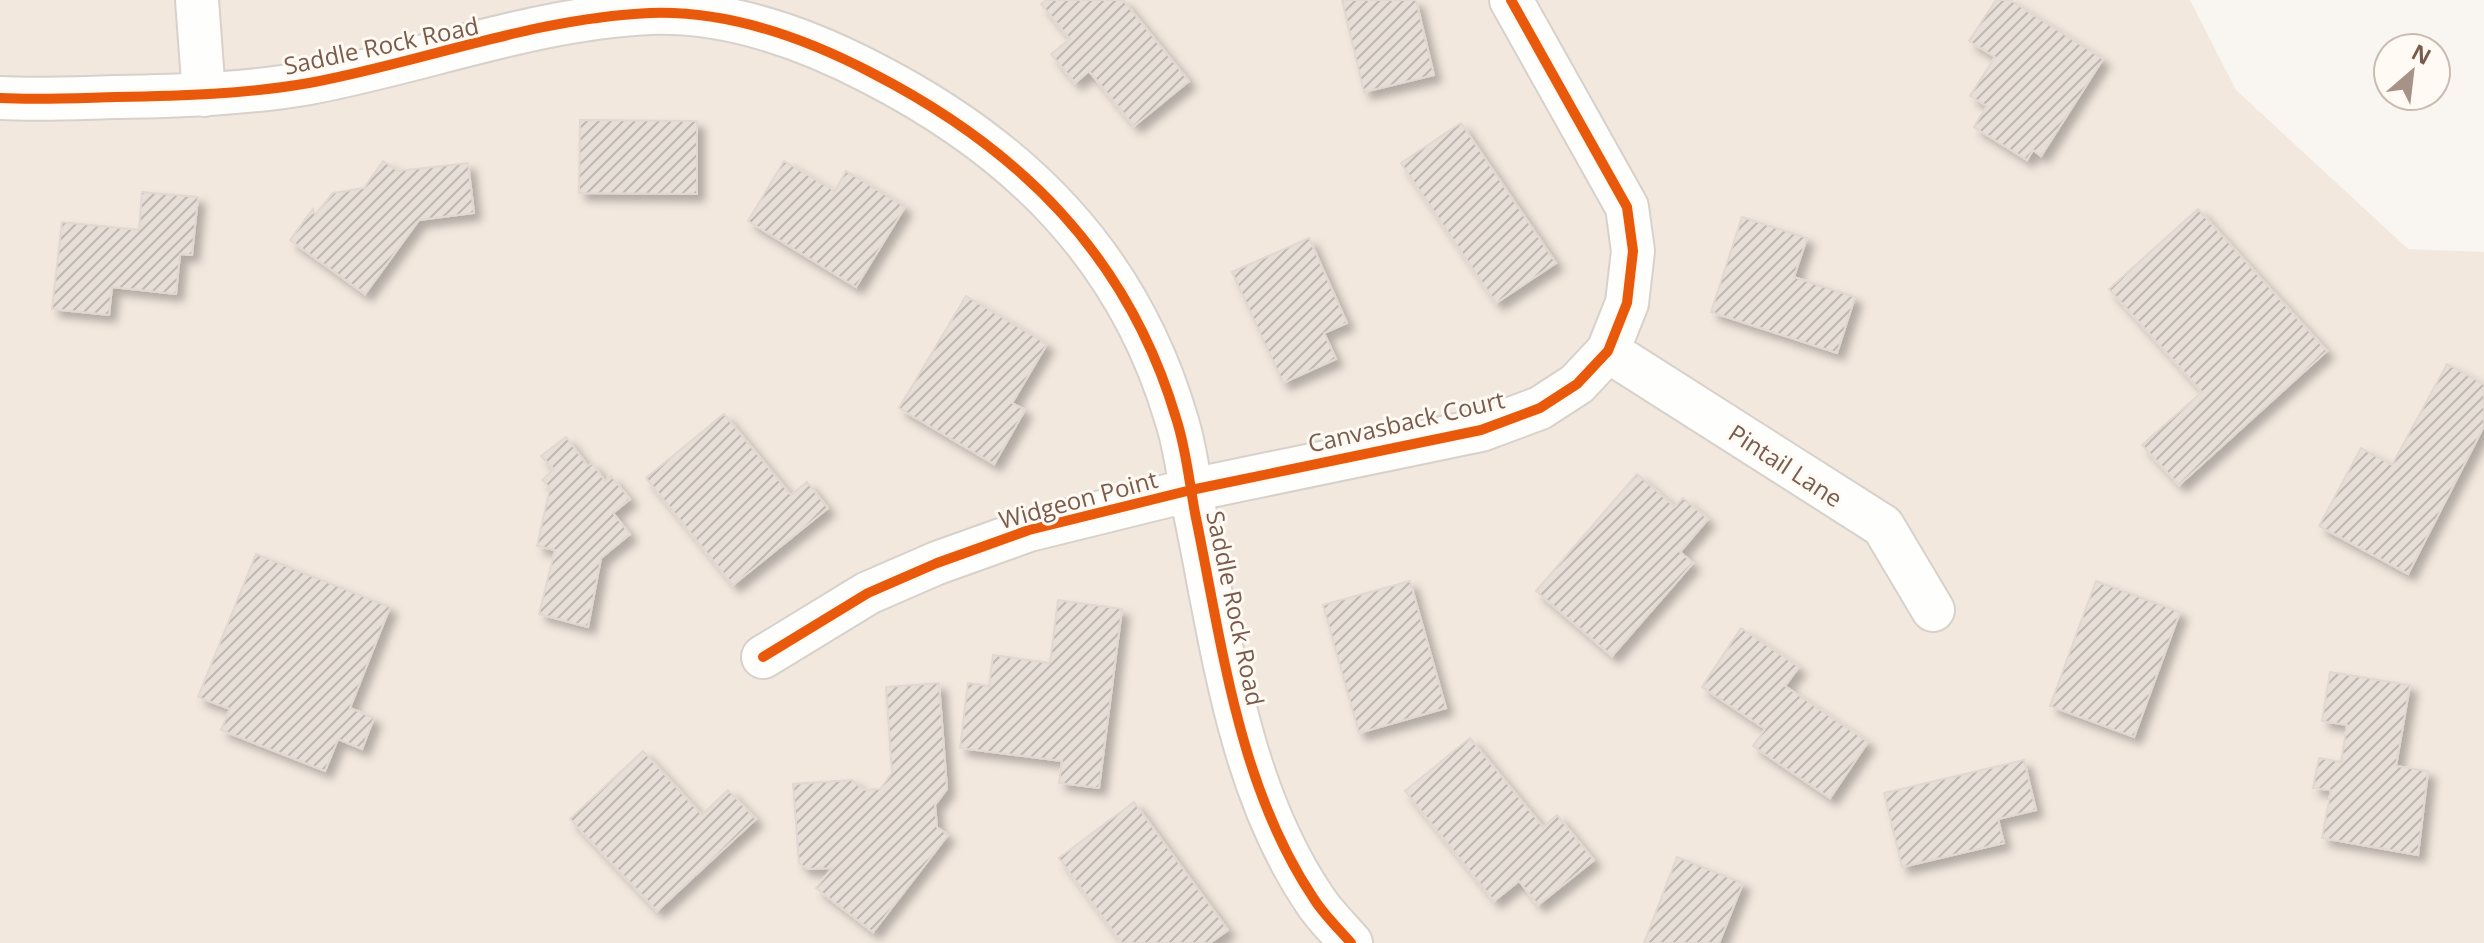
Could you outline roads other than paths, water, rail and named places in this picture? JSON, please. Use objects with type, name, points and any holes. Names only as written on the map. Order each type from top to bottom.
[{"type":"street","points":[[197,0],[204,95]]},
{"type":"street","name":"Canvasback Court","points":[[1191,490],[1481,430],[1540,408],[1577,384],[1608,351],[1628,290],[1633,251],[1627,207],[1511,0]]},
{"type":"street","name":"Saddle Rock Road","points":[[0,98],[204,95],[306,83],[541,30],[653,13],[708,16],[773,31],[841,57],[930,103],[999,151],[1058,206],[1107,268],[1150,343],[1177,420],[1238,718],[1257,784],[1279,839],[1315,901],[1351,943]]},
{"type":"street","name":"Pintail Lane","points":[[1608,351],[1883,526],[1933,610]]},
{"type":"street","name":"Widgeon Point","points":[[763,657],[868,593],[937,563],[1029,530],[1191,490]]}]
